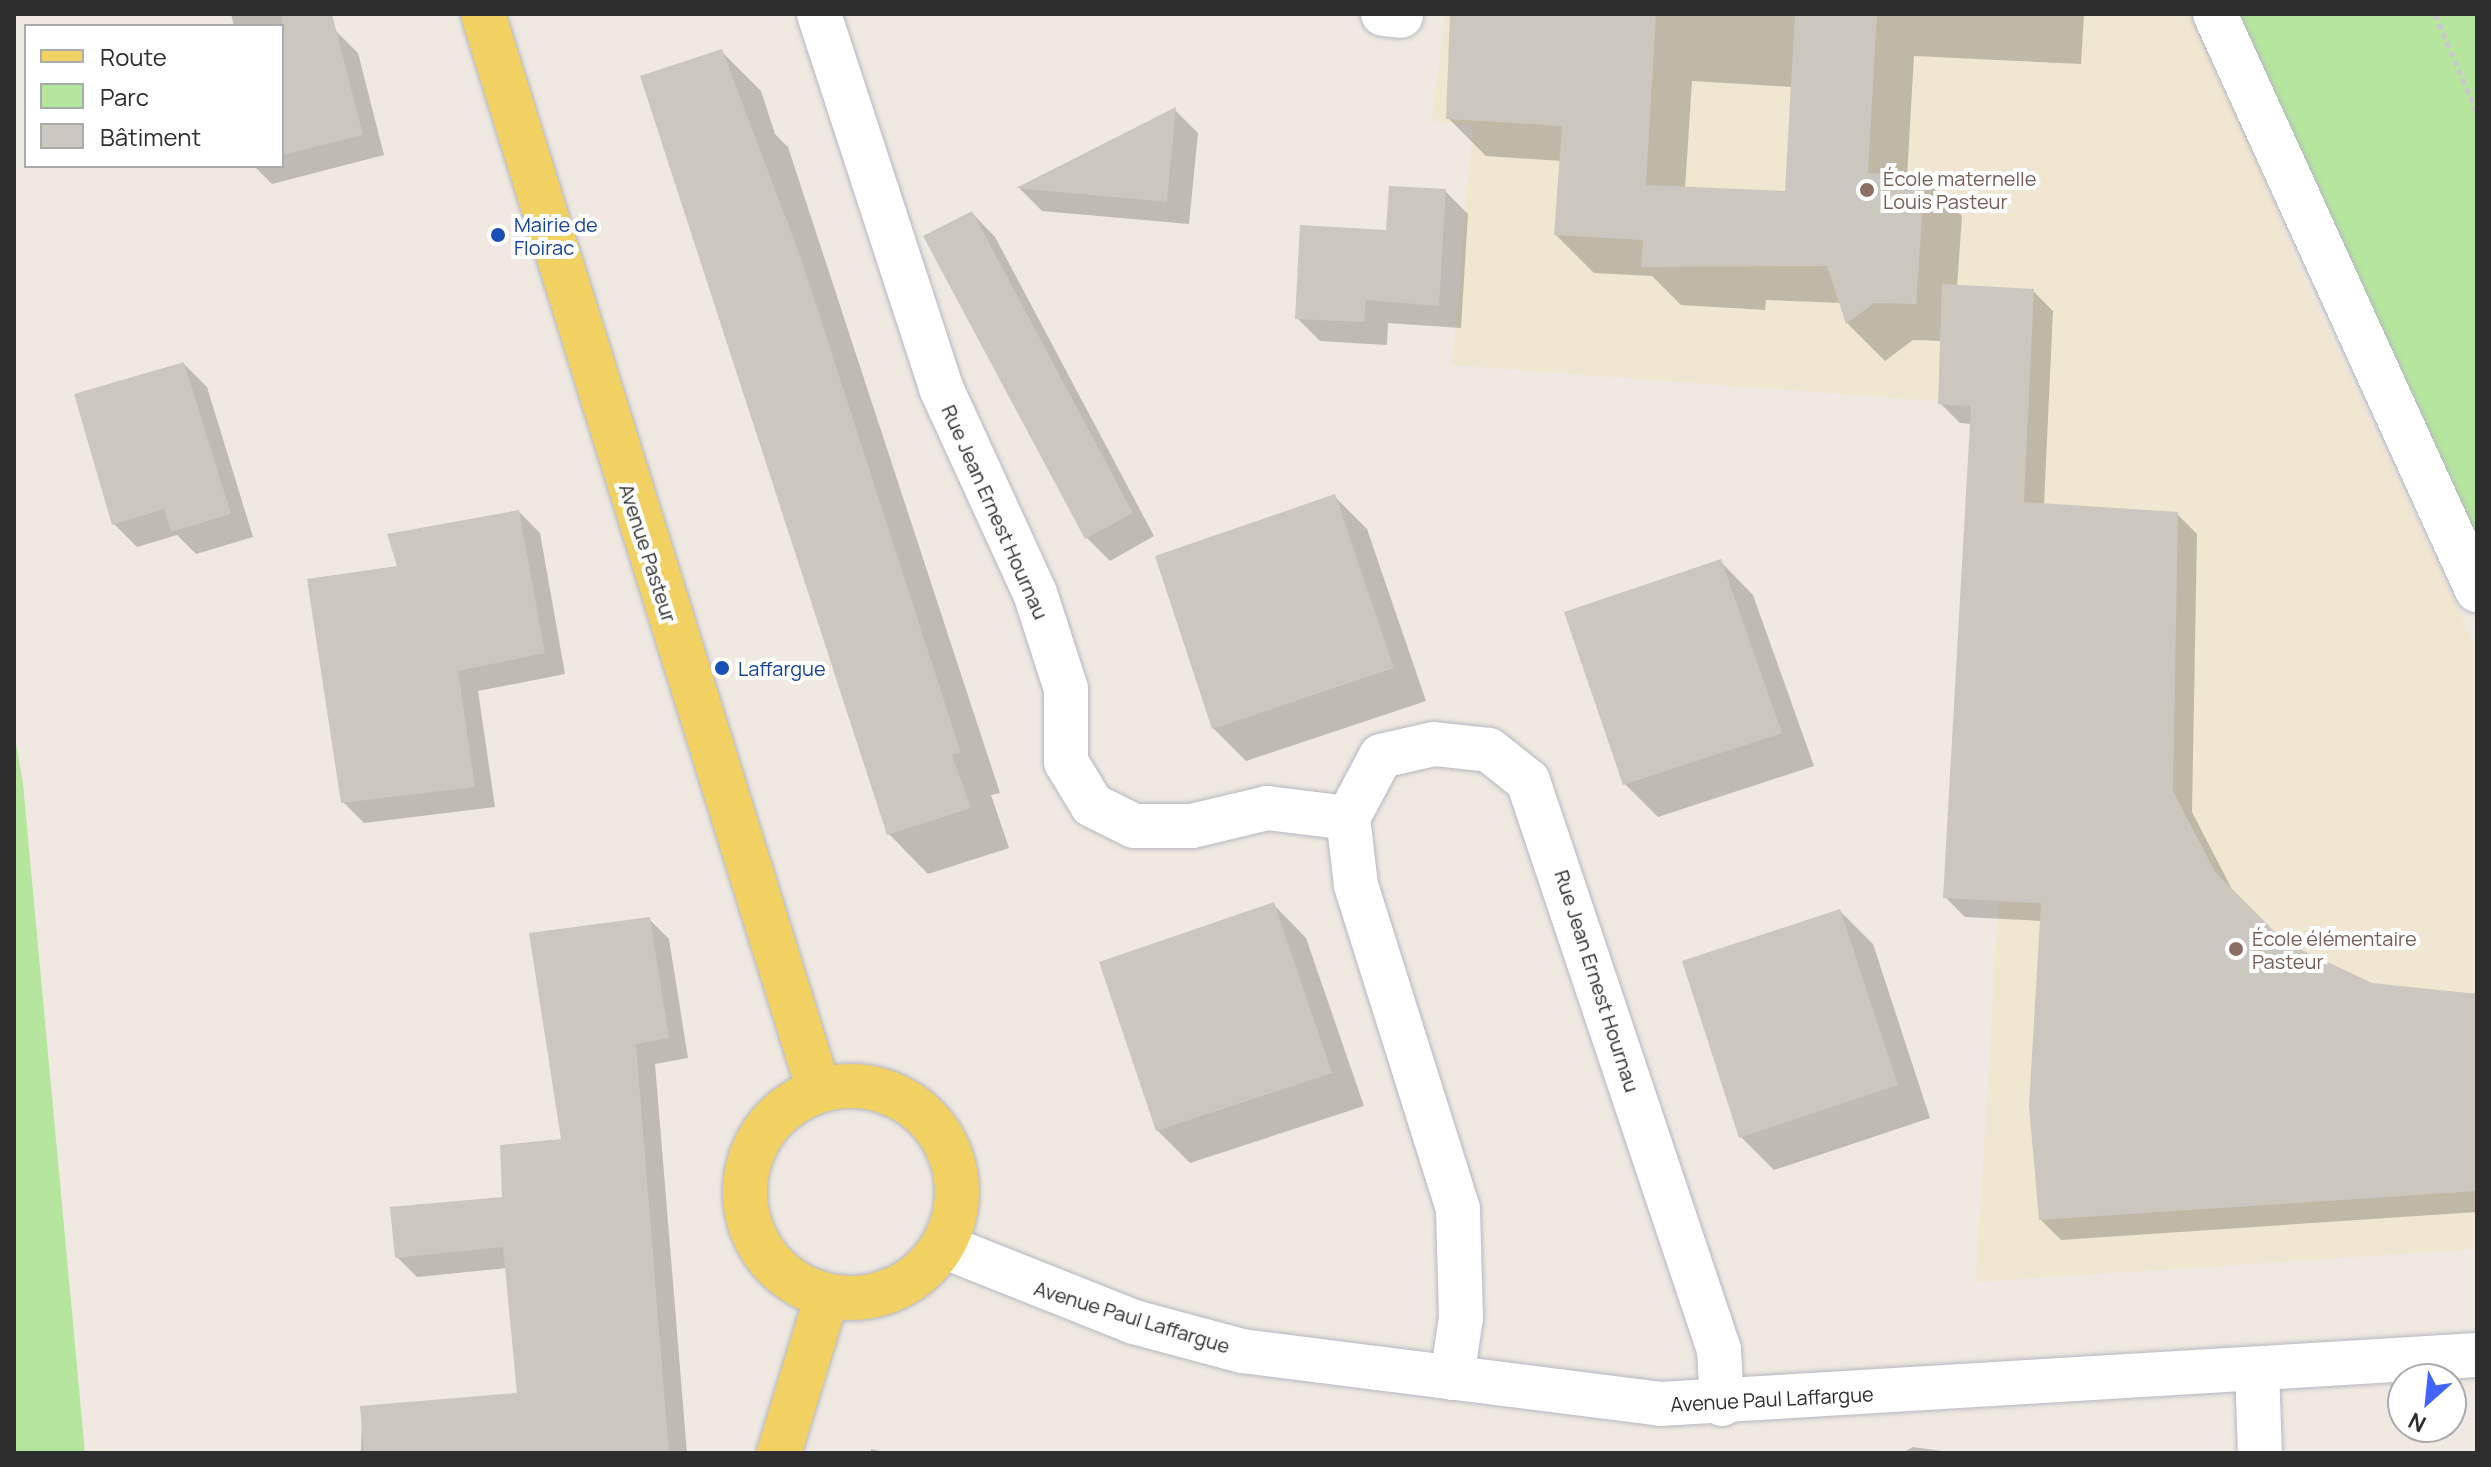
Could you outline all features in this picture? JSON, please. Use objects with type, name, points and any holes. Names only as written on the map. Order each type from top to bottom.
[{"type":"main road","name":"Avenue Pasteur","points":[[483,14],[819,1090]]},
{"type":"main road","points":[[856,1085],[923,1112],[945,1142],[957,1176],[956,1213],[943,1246],[892,1291],[827,1296],[794,1282],[768,1259],[744,1195],[748,1161],[764,1130],[788,1105],[819,1090],[856,1085]]},
{"type":"main road","points":[[779,1453],[827,1296]]},
{"type":"street","name":"Rue Jean Ernest Hournau","points":[[819,14],[941,388],[1035,593],[1066,689],[1066,762],[1092,805],[1134,826],[1192,826],[1267,808],[1348,818],[1381,756],[1434,744],[1489,750],[1528,781],[1719,1350],[1722,1404]]},
{"type":"street","points":[[2215,14],[2477,590]]},
{"type":"street","points":[[1348,818],[1356,885],[1458,1209],[1461,1317],[1452,1378]]},
{"type":"street","name":"Avenue Paul Laffargue","points":[[943,1246],[1107,1313],[1242,1351],[1660,1404],[1722,1404],[2477,1355]]},
{"type":"street","points":[[2257,1369],[2260,1453]]},
{"type":"path","points":[[2435,14],[2477,113]]},
{"type":"shaded area","name":"École élémentaire Pasteur","points":[[1445,14],[2197,14],[2300,270],[2477,650],[2477,1249],[1976,1282],[2028,408],[1452,365],[1473,126],[1432,121]]},
{"type":"green space","points":[[2234,14],[2477,14],[2477,543]]},
{"type":"green space","points":[[14,732],[23,784],[85,1453],[14,1453]]},
{"type":"building","points":[[282,14],[332,14],[363,135],[284,155]]},
{"type":"building","points":[[1656,14],[1646,185],[1785,191],[1795,14],[1877,14],[1868,173],[1925,176],[1916,304],[1874,303],[1846,324],[1827,266],[1641,267],[1643,240],[1554,235],[1562,126],[1446,119],[1450,15]]},
{"type":"building","points":[[722,49],[802,261],[961,753],[952,755],[971,808],[887,835],[640,76]]},
{"type":"building","points":[[1176,107],[1167,202],[1016,188]]},
{"type":"building","points":[[1389,186],[1446,189],[1439,306],[1366,300],[1364,322],[1295,319],[1300,225],[1386,230]]},
{"type":"building","points":[[972,211],[1133,513],[1085,539],[923,236]]},
{"type":"building","points":[[1942,284],[2034,289],[2024,502],[2178,512],[2173,791],[2215,872],[2285,942],[2372,983],[2477,994],[2477,1191],[2039,1220],[2029,1106],[2041,903],[1943,898],[1971,406],[1938,404]]},
{"type":"building","points":[[184,362],[231,514],[171,532],[164,509],[112,525],[74,394]]},
{"type":"building","points":[[1335,494],[1394,668],[1212,729],[1155,556]]},
{"type":"building","points":[[519,510],[545,653],[458,671],[475,787],[341,803],[307,579],[397,566],[387,534]]},
{"type":"building","points":[[1721,559],[1782,733],[1623,785],[1564,612]]},
{"type":"building","points":[[1274,902],[1332,1073],[1156,1131],[1099,962]]},
{"type":"building","points":[[1840,909],[1898,1085],[1739,1138],[1682,961]]},
{"type":"building","points":[[650,917],[669,1038],[636,1044],[669,1453],[364,1453],[360,1406],[517,1393],[503,1247],[395,1258],[390,1207],[502,1197],[500,1145],[561,1139],[529,933]]},
{"type":"place","name":"École maternelle Louis Pasteur","points":[[1867,190]]},
{"type":"place","name":"Mairie de Floirac","points":[[498,235]]},
{"type":"place","name":"Laffargue","points":[[722,668]]},
{"type":"place","name":"École élémentaire Pasteur","points":[[2236,949]]}]
